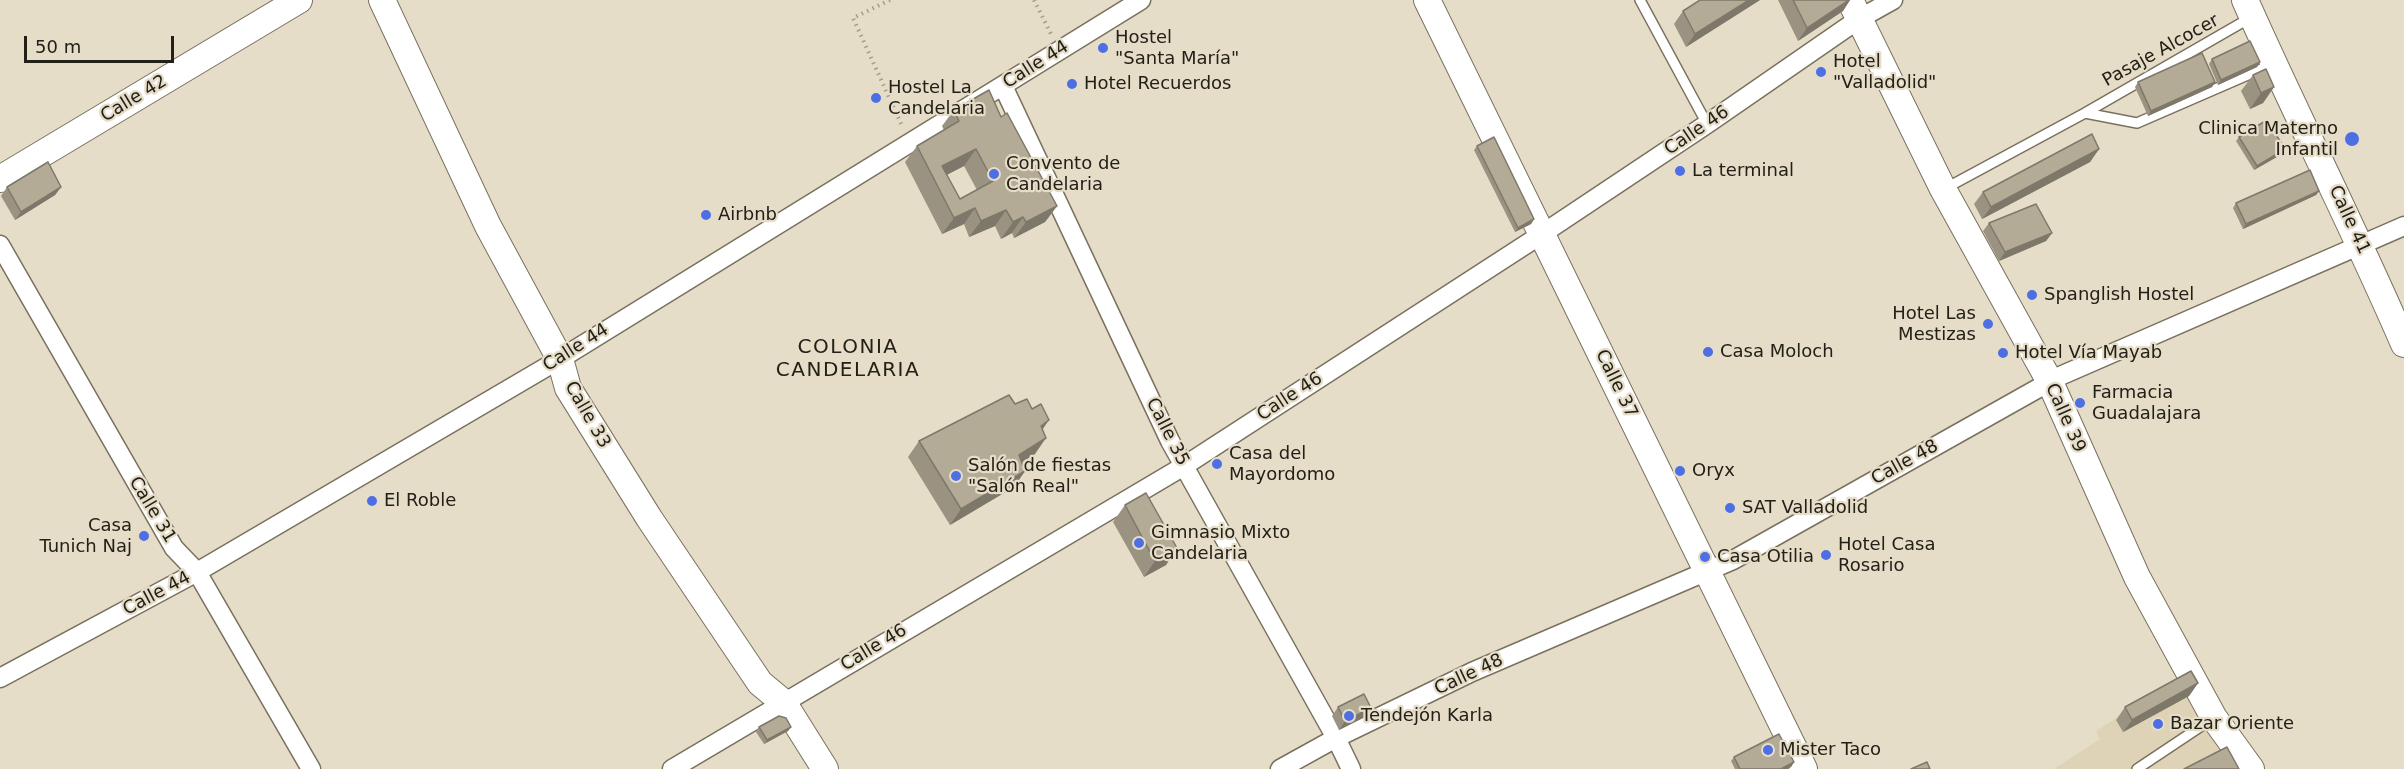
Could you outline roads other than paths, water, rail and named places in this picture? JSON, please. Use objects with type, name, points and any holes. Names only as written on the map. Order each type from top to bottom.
[{"type":"street","name":"Calle 42","points":[[0,179],[299,0]]},
{"type":"street","name":"Calle 33","points":[[382,0],[488,226],[560,359],[568,388],[650,518],[760,684],[783,702],[825,769]]},
{"type":"street","name":"Calle 44","points":[[0,678],[197,572],[560,359],[1141,0]]},
{"type":"street","name":"Calle 37","points":[[1427,0],[1803,769]]},
{"type":"street","name":"Calle 46","points":[[672,769],[1184,466],[1707,124],[1855,10],[1893,0]]},
{"type":"street","name":"Calle 41","points":[[2249,8],[2273,64],[2361,245],[2404,344]]},
{"type":"street","name":"Calle 39","points":[[1855,10],[1943,189],[2050,382],[2137,577],[2214,718],[2251,769]]},
{"type":"street","name":"Calle 35","points":[[1003,86],[1170,441],[1336,738],[1351,769]]},
{"type":"street","name":"Calle 48","points":[[1280,769],[1336,738],[1472,672],[1708,572],[2050,382],[2404,226]]},
{"type":"street","name":"Calle 31","points":[[0,245],[174,548],[197,572],[311,769]]},
{"type":"lane","points":[[1640,0],[1707,124]]},
{"type":"lane","name":"Pasaje Alcocer","points":[[1943,189],[2085,113],[2249,8]]},
{"type":"lane","name":"Pasaje Alcocer","points":[[2085,113],[2137,123],[2273,64]]},
{"type":"lane","points":[[2137,769],[2214,718]]},
{"type":"place","name":"Hostel \"Santa María\"","points":[[1103,48]]},
{"type":"place","name":"Hotel \"Valladolid\"","points":[[1821,72]]},
{"type":"place","name":"Hotel Recuerdos","points":[[1072,84]]},
{"type":"place","name":"Hostel La Candelaria","points":[[876,98]]},
{"type":"place","name":"Clinica Materno Infantil","points":[[2352,139]]},
{"type":"place","name":"La terminal","points":[[1680,171]]},
{"type":"place","name":"Convento de Candelaria","points":[[994,174]]},
{"type":"place","name":"Airbnb","points":[[706,215]]},
{"type":"place","name":"Spanglish Hostel","points":[[2032,295]]},
{"type":"place","name":"Hotel Las Mestizas","points":[[1988,324]]},
{"type":"place","name":"Casa Moloch","points":[[1708,352]]},
{"type":"place","name":"Hotel Vía Mayab","points":[[2003,353]]},
{"type":"place","name":"Farmacia Guadalajara","points":[[2080,403]]},
{"type":"place","name":"Casa del Mayordomo","points":[[1217,464]]},
{"type":"place","name":"Oryx","points":[[1680,471]]},
{"type":"place","name":"Salón de fiestas \"Salón Real\"","points":[[956,476]]},
{"type":"place","name":"El Roble","points":[[372,501]]},
{"type":"place","name":"SAT Valladolid","points":[[1730,508]]},
{"type":"place","name":"Casa Tunich Naj","points":[[144,536]]},
{"type":"place","name":"Gimnasio Mixto Candelaria","points":[[1139,543]]},
{"type":"place","name":"Hotel Casa Rosario","points":[[1826,555]]},
{"type":"place","name":"Casa Otilia","points":[[1705,557]]},
{"type":"place","name":"Tendejón Karla","points":[[1349,716]]},
{"type":"place","name":"Bazar Oriente","points":[[2158,724]]},
{"type":"place","name":"Mister Taco","points":[[1768,750]]},
{"type":"district","name":"COLONIA CANDELARIA","points":[[848,360]]}]
